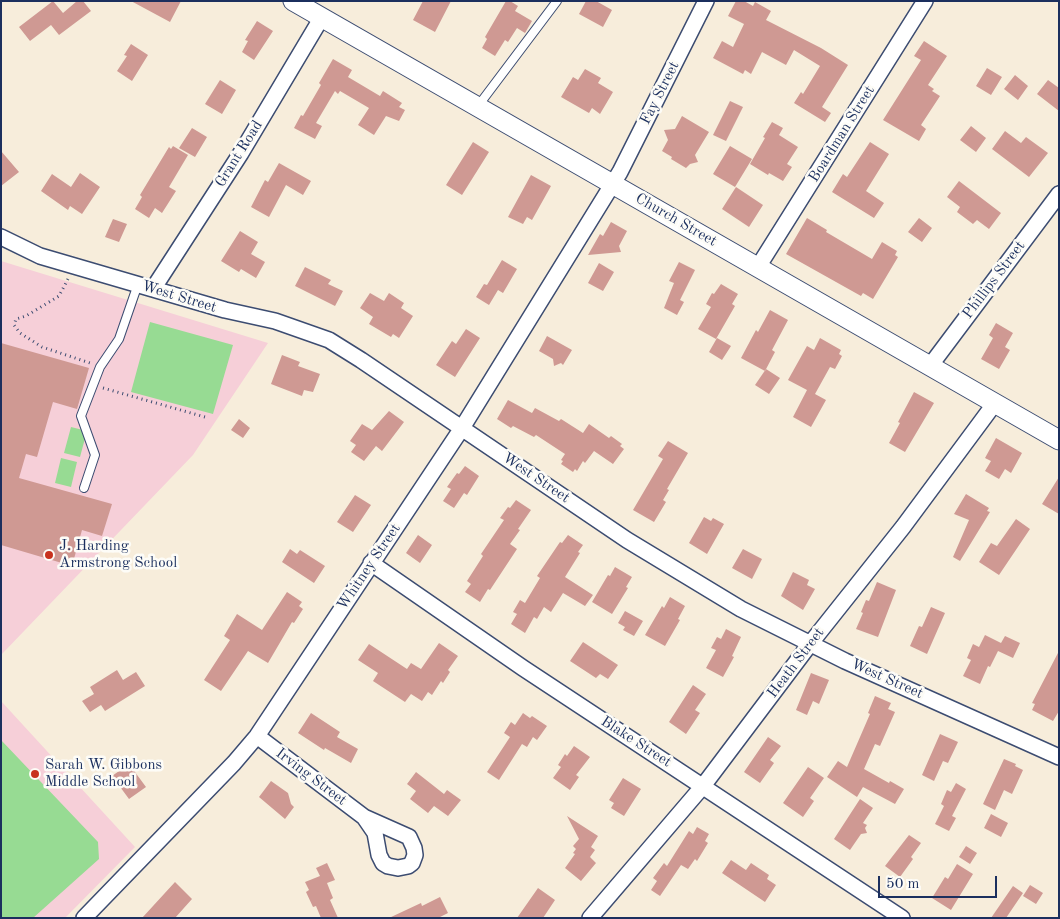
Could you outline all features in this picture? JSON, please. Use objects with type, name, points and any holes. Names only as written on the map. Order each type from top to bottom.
[{"type":"street","name":"Church Street","points":[[293,1],[1059,440]]},
{"type":"street","name":"Fay Street","points":[[612,183],[636,140],[706,1]]},
{"type":"street","name":"Boardman Street","points":[[758,267],[926,1]]},
{"type":"street","name":"Grant Road","points":[[153,289],[241,153],[322,17]]},
{"type":"street","name":"Whitney Street","points":[[84,918],[234,763],[257,736],[462,428],[612,183]]},
{"type":"street","name":"Phillips Street","points":[[930,366],[1059,194]]},
{"type":"street","name":"West Street","points":[[3,240],[40,256],[225,310],[275,322],[329,340],[627,540],[741,608],[810,644],[1059,756]]},
{"type":"street","name":"Heath Street","points":[[590,918],[703,786],[810,644],[903,527],[995,403]]},
{"type":"street","name":"Blake Street","points":[[372,563],[524,668],[902,918]]},
{"type":"street","name":"Irving Street","points":[[257,736],[364,817]]},
{"type":"lane","points":[[478,106],[557,1]]},
{"type":"lane","points":[[84,488],[95,455],[81,416],[101,365],[119,339],[138,284]]},
{"type":"path","points":[[69,276],[59,296],[26,316],[16,319],[14,325],[20,333],[42,347],[101,365]]},
{"type":"path","points":[[93,386],[205,417]]},
{"type":"shaded area","name":"J. Harding Armstrong School","points":[[1,261],[268,343],[193,455],[1,655]]},
{"type":"shaded area","name":"Sarah W. Gibbons Middle School","points":[[1,701],[135,847],[65,918],[1,918]]},
{"type":"green space","points":[[150,322],[233,345],[213,414],[131,392]]},
{"type":"green space","points":[[71,427],[87,431],[80,457],[64,453]]},
{"type":"green space","points":[[61,458],[77,462],[71,487],[55,483]]},
{"type":"green space","name":"Sarah W. Gibbons Middle School","points":[[1,740],[98,842],[99,859],[33,918],[1,918]]},
{"type":"building","points":[[53,1],[63,13],[77,1],[83,1],[91,11],[59,35],[51,25],[30,41],[19,27]]},
{"type":"building","points":[[131,1],[181,1],[170,22]]},
{"type":"building","points":[[423,1],[451,1],[435,32],[413,20]]},
{"type":"building","points":[[506,1],[510,1],[518,6],[515,11],[532,21],[525,33],[517,28],[508,42],[505,40],[495,56],[482,48],[487,39],[485,37]]},
{"type":"building","points":[[586,1],[596,1],[612,10],[603,27],[579,14]]},
{"type":"building","points":[[736,1],[744,1],[753,6],[755,2],[771,11],[766,20],[821,48],[848,65],[822,107],[831,113],[825,122],[794,103],[801,92],[803,94],[820,66],[794,50],[786,65],[762,52],[751,74],[745,70],[743,74],[713,58],[722,41],[733,47],[744,24],[728,16]]},
{"type":"building","points":[[257,21],[273,31],[254,60],[242,52],[248,41],[245,40]]},
{"type":"building","points":[[924,41],[947,56],[928,85],[934,89],[932,91],[940,96],[921,125],[926,129],[919,141],[883,120],[921,60],[914,56]]},
{"type":"building","points":[[131,44],[148,55],[132,81],[117,71],[127,56],[124,55]]},
{"type":"building","points":[[333,59],[352,70],[348,77],[380,96],[383,91],[402,103],[399,107],[405,110],[399,121],[386,116],[374,135],[358,125],[369,108],[340,91],[338,94],[335,91],[316,123],[322,126],[315,139],[294,128],[321,85],[319,83]]},
{"type":"building","points":[[987,68],[1002,77],[991,95],[976,86]]},
{"type":"building","points":[[585,69],[601,78],[598,83],[613,92],[600,114],[592,108],[589,113],[561,97],[573,77],[578,80]]},
{"type":"building","points":[[1015,75],[1028,86],[1018,100],[1004,89]]},
{"type":"building","points":[[220,80],[236,90],[222,114],[205,104]]},
{"type":"building","points":[[1048,80],[1059,88],[1059,111],[1037,94]]},
{"type":"building","points":[[730,101],[743,107],[726,141],[713,135]]},
{"type":"building","points":[[682,116],[709,132],[695,155],[698,162],[690,164],[686,168],[662,151],[668,140],[664,130],[675,129]]},
{"type":"building","points":[[772,122],[783,128],[779,135],[798,147],[787,164],[792,167],[783,181],[769,173],[768,175],[750,164]]},
{"type":"building","points":[[971,126],[986,138],[976,152],[960,140]]},
{"type":"building","points":[[192,128],[207,137],[195,157],[179,148]]},
{"type":"building","points":[[1005,131],[1021,143],[1026,137],[1048,153],[1029,177],[992,149]]},
{"type":"building","points":[[473,142],[489,152],[462,195],[446,185]]},
{"type":"building","points":[[870,142],[889,154],[866,191],[884,203],[874,218],[832,192],[843,174],[847,177]]},
{"type":"building","points":[[173,146],[188,155],[169,187],[176,191],[162,213],[155,208],[149,218],[135,209],[142,197],[140,195],[169,147],[171,149]]},
{"type":"building","points":[[730,146],[752,159],[735,187],[713,174]]},
{"type":"building","points":[[1,151],[19,172],[1,186]]},
{"type":"building","points":[[279,163],[311,181],[303,195],[286,185],[269,217],[251,207],[265,180],[268,182]]},
{"type":"building","points":[[80,173],[100,187],[82,214],[70,206],[68,210],[41,191],[52,174],[71,187]]},
{"type":"building","points":[[531,175],[551,186],[532,220],[527,217],[523,224],[508,217]]},
{"type":"building","points":[[959,181],[1001,213],[989,229],[977,220],[973,224],[957,212],[960,207],[947,197]]},
{"type":"building","points":[[736,187],[763,205],[749,227],[722,209]]},
{"type":"building","points":[[807,218],[827,230],[826,232],[872,259],[882,242],[897,251],[895,255],[898,257],[873,299],[863,293],[861,296],[786,254]]},
{"type":"building","points":[[919,218],[932,228],[922,242],[908,232]]},
{"type":"building","points":[[113,219],[127,224],[119,242],[105,237]]},
{"type":"building","points":[[611,222],[627,231],[619,246],[621,252],[588,255],[600,234],[603,236]]},
{"type":"building","points":[[240,231],[258,242],[251,254],[265,262],[256,278],[241,269],[239,272],[221,261]]},
{"type":"building","points":[[502,260],[517,269],[503,293],[498,290],[489,305],[476,297],[484,284],[487,285]]},
{"type":"building","points":[[679,262],[695,270],[680,300],[684,302],[677,315],[664,308],[674,283],[669,281]]},
{"type":"building","points":[[599,263],[614,272],[603,291],[588,283]]},
{"type":"building","points":[[305,267],[331,280],[328,284],[343,291],[335,306],[295,286]]},
{"type":"building","points":[[721,284],[738,294],[732,304],[735,306],[716,339],[698,329],[711,307],[706,304],[712,293],[714,294]]},
{"type":"building","points":[[370,293],[384,301],[389,293],[404,303],[401,308],[413,316],[399,338],[393,334],[391,337],[369,324],[373,317],[360,308]]},
{"type":"building","points":[[770,310],[788,320],[772,350],[775,352],[765,371],[741,358],[756,330],[758,332]]},
{"type":"building","points":[[996,323],[1013,333],[1005,347],[1010,350],[999,369],[981,359],[993,338],[989,335]]},
{"type":"building","points":[[466,329],[480,338],[455,377],[436,365],[452,341],[456,344]]},
{"type":"building","points":[[547,336],[572,350],[563,365],[561,363],[554,366],[553,359],[539,351]]},
{"type":"building","points":[[717,338],[731,346],[722,360],[709,352]]},
{"type":"building","points":[[820,338],[841,350],[839,354],[842,356],[835,369],[830,367],[815,394],[826,400],[811,427],[793,417],[807,390],[788,380],[807,346],[814,350]]},
{"type":"building","points":[[1,343],[89,368],[77,409],[53,402],[37,457],[26,454],[19,478],[112,504],[102,536],[82,530],[72,566],[1,545]]},
{"type":"building","points":[[282,355],[300,362],[298,366],[320,374],[313,392],[304,390],[302,396],[271,384]]},
{"type":"building","points":[[766,369],[780,378],[769,394],[755,385]]},
{"type":"building","points":[[914,392],[934,403],[905,452],[889,443]]},
{"type":"building","points":[[508,400],[532,413],[535,408],[559,421],[561,419],[583,433],[589,424],[609,438],[611,436],[622,444],[620,446],[624,449],[613,464],[594,451],[585,463],[583,461],[577,471],[575,469],[573,472],[561,464],[565,454],[536,435],[534,437],[513,426],[511,428],[497,419]]},
{"type":"building","points":[[389,411],[404,422],[382,451],[376,446],[364,461],[351,452],[356,445],[350,441],[362,424],[372,430]]},
{"type":"building","points":[[239,419],[250,428],[243,438],[231,430]]},
{"type":"building","points":[[996,438],[1022,453],[1011,473],[1005,469],[999,479],[985,471],[991,461],[985,458]]},
{"type":"building","points":[[668,441],[688,453],[667,489],[669,490],[663,500],[666,502],[654,522],[633,510],[663,459],[658,456]]},
{"type":"building","points":[[465,466],[479,476],[467,495],[464,493],[454,508],[443,501],[451,489],[447,487],[457,473],[459,474]]},
{"type":"building","points":[[1059,477],[1059,514],[1042,504]]},
{"type":"building","points":[[966,494],[989,508],[987,511],[990,512],[960,561],[953,557],[969,520],[954,514]]},
{"type":"building","points":[[355,495],[371,505],[353,532],[337,522]]},
{"type":"building","points":[[516,500],[531,510],[510,544],[517,549],[480,602],[465,592],[471,584],[467,581],[483,556],[481,554],[504,520],[500,518]]},
{"type":"building","points":[[704,517],[711,521],[713,518],[724,524],[707,554],[689,543]]},
{"type":"building","points":[[1016,519],[1030,529],[999,575],[979,562],[991,543],[997,546]]},
{"type":"building","points":[[418,535],[432,545],[420,563],[406,553]]},
{"type":"building","points":[[568,535],[583,545],[565,577],[593,595],[585,606],[563,593],[551,612],[544,607],[537,619],[534,617],[525,633],[511,624],[517,614],[513,612],[520,600],[525,603],[540,578],[537,576],[560,542],[562,543]]},
{"type":"building","points":[[290,549],[297,554],[300,550],[325,566],[314,583],[282,562]]},
{"type":"building","points":[[743,549],[762,559],[752,579],[732,568]]},
{"type":"building","points":[[615,567],[632,577],[626,587],[628,588],[612,614],[592,602]]},
{"type":"building","points":[[793,572],[809,580],[807,585],[815,589],[803,610],[781,596]]},
{"type":"building","points":[[877,582],[896,590],[878,637],[856,629],[866,600],[869,601]]},
{"type":"building","points":[[287,592],[302,602],[299,606],[303,609],[294,623],[292,622],[268,663],[248,651],[221,691],[204,680],[230,640],[224,636],[237,614],[262,630]]},
{"type":"building","points":[[670,597],[685,606],[678,619],[680,620],[665,646],[645,635],[662,606],[664,608]]},
{"type":"building","points":[[931,607],[945,613],[927,654],[910,646],[919,626],[922,627]]},
{"type":"building","points":[[625,611],[643,621],[634,636],[623,630],[625,627],[618,623]]},
{"type":"building","points":[[726,629],[741,637],[732,656],[734,657],[723,677],[706,668],[716,650],[711,648],[717,637],[721,639]]},
{"type":"building","points":[[985,635],[1001,643],[1005,636],[1020,643],[1013,658],[998,651],[990,667],[988,666],[980,684],[963,676],[971,660],[967,658],[973,644],[979,647]]},
{"type":"building","points":[[583,642],[618,665],[608,679],[600,674],[596,678],[570,661]]},
{"type":"building","points":[[439,643],[458,656],[448,670],[450,672],[443,683],[441,681],[432,695],[428,692],[422,701],[411,694],[405,702],[373,681],[378,673],[358,660],[369,644],[407,669],[411,663],[421,669]]},
{"type":"building","points":[[1059,651],[1059,711],[1053,721],[1032,710],[1035,704],[1032,703]]},
{"type":"building","points":[[117,670],[123,680],[136,672],[145,686],[105,711],[101,705],[90,712],[82,701],[94,694],[90,687]]},
{"type":"building","points":[[811,673],[829,680],[819,704],[813,701],[807,715],[796,710]]},
{"type":"building","points":[[693,685],[706,694],[695,710],[700,713],[686,734],[669,722]]},
{"type":"building","points":[[875,696],[891,703],[888,709],[895,712],[880,746],[875,744],[864,769],[904,789],[895,804],[863,787],[857,797],[827,777],[838,761],[847,767],[870,714],[868,713]]},
{"type":"building","points":[[311,713],[340,732],[337,737],[358,749],[351,763],[325,748],[324,750],[298,733]]},
{"type":"building","points":[[523,713],[530,718],[532,716],[547,726],[537,740],[533,737],[527,747],[522,744],[499,780],[487,772],[510,737],[504,733],[511,722],[515,725]]},
{"type":"building","points":[[940,734],[958,742],[948,763],[943,761],[934,781],[922,775]]},
{"type":"building","points":[[768,737],[781,746],[770,760],[774,763],[760,783],[744,772]]},
{"type":"building","points":[[574,746],[590,757],[576,775],[579,777],[570,790],[553,778],[561,767],[558,765],[565,754],[567,756]]},
{"type":"building","points":[[1004,759],[1016,764],[1015,766],[1023,770],[1012,794],[1004,790],[995,810],[983,804]]},
{"type":"building","points":[[129,764],[146,787],[129,799],[112,776]]},
{"type":"building","points":[[808,767],[824,778],[810,798],[814,801],[803,817],[783,803]]},
{"type":"building","points":[[416,772],[444,794],[447,790],[461,800],[448,816],[434,806],[428,813],[410,799],[416,791],[407,784]]},
{"type":"building","points":[[623,778],[641,789],[624,816],[611,808],[614,803],[609,800]]},
{"type":"building","points":[[271,781],[288,793],[291,804],[294,807],[285,819],[259,797]]},
{"type":"building","points":[[956,783],[966,789],[952,816],[956,818],[949,831],[935,824],[944,806],[941,804],[947,790],[951,792]]},
{"type":"building","points":[[860,799],[873,808],[863,823],[867,825],[865,828],[867,833],[861,834],[850,850],[834,839]]},
{"type":"building","points":[[991,814],[1008,823],[1001,837],[984,828]]},
{"type":"building","points":[[567,816],[598,836],[591,847],[595,850],[590,857],[596,863],[581,881],[565,868],[575,854],[573,853],[576,849],[573,846],[579,839]]},
{"type":"building","points":[[697,827],[709,834],[705,841],[708,843],[697,861],[695,859],[688,869],[681,865],[660,896],[651,890],[657,881],[653,878],[664,863],[667,866],[689,831],[693,834]]},
{"type":"building","points":[[909,835],[921,843],[911,857],[913,859],[900,877],[885,866]]},
{"type":"building","points":[[966,846],[977,853],[970,864],[959,857]]},
{"type":"building","points":[[731,860],[746,870],[751,863],[769,875],[767,879],[776,885],[765,902],[722,873]]},
{"type":"building","points":[[327,863],[335,880],[327,883],[333,898],[330,900],[338,918],[321,918],[316,906],[313,907],[306,892],[309,890],[305,882],[320,876],[316,868]]},
{"type":"building","points":[[957,864],[973,874],[951,910],[932,898],[945,877],[948,879]]},
{"type":"building","points":[[175,882],[192,899],[175,918],[142,918]]},
{"type":"building","points":[[1030,885],[1043,893],[1036,904],[1023,896]]},
{"type":"building","points":[[1013,886],[1023,893],[1006,918],[991,918]]},
{"type":"building","points":[[538,888],[555,900],[543,918],[517,918]]},
{"type":"building","points":[[440,897],[448,913],[438,918],[389,918],[421,903],[422,906]]},
{"type":"place","name":"J. Harding Armstrong School","points":[[49,555]]},
{"type":"place","name":"Sarah W. Gibbons Middle School","points":[[35,774]]}]
